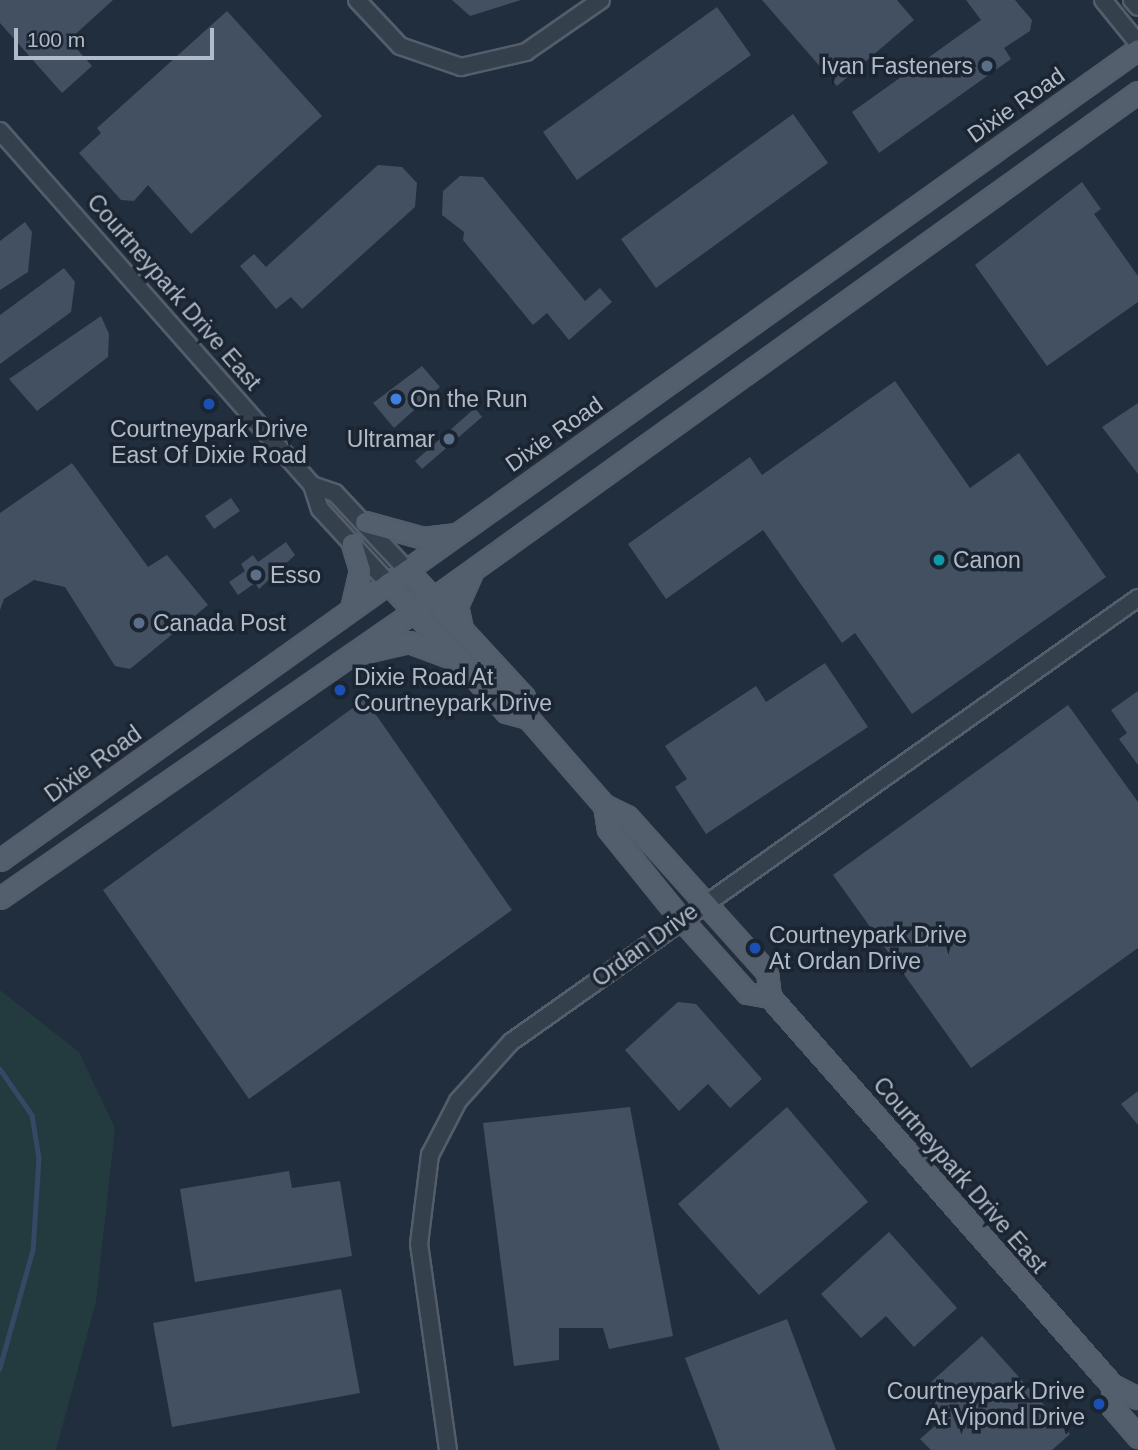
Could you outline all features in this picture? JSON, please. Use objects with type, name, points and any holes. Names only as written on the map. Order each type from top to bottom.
[{"type":"main road","name":"Dixie Road","points":[[0,860],[1138,49]]},
{"type":"main road","points":[[0,898],[341,659],[433,599],[1138,92]]},
{"type":"main road","points":[[1112,111],[1138,107]]},
{"type":"main road","points":[[365,522],[423,538],[456,534]]},
{"type":"main road","points":[[351,609],[360,570],[352,543]]},
{"type":"main road","points":[[464,634],[457,606],[475,567]]},
{"type":"main road","name":"Courtneypark Drive East","points":[[407,570],[524,697],[528,718],[604,805],[626,816],[767,972],[771,997],[1112,1385],[1138,1398]]},
{"type":"main road","name":"Courtneypark Drive East","points":[[388,583],[506,712],[528,718]]},
{"type":"main road","points":[[341,659],[409,642],[462,663]]},
{"type":"main road","name":"Courtneypark Drive East","points":[[604,805],[608,829],[681,919],[747,993],[771,997]]},
{"type":"main road","name":"Courtneypark Drive East","points":[[1112,1385],[1112,1408],[1138,1437]]},
{"type":"street","points":[[358,0],[400,46],[461,67],[526,52],[601,0]]},
{"type":"street","points":[[1103,0],[1138,43]]},
{"type":"street","points":[[1132,0],[1138,7]]},
{"type":"street","name":"Courtneypark Drive East","points":[[0,131],[312,485],[320,509],[388,583]]},
{"type":"street","name":"Courtneypark Drive East","points":[[312,485],[335,493],[365,522],[407,570]]},
{"type":"street","name":"Ordan Drive","points":[[448,1450],[419,1244],[430,1155],[458,1101],[510,1042],[704,902],[1138,598]]},
{"type":"green space","points":[[0,990],[79,1052],[115,1128],[96,1302],[56,1450],[0,1450]]},
{"type":"building","points":[[0,0],[113,0],[69,40],[92,66],[62,93],[0,23]]},
{"type":"building","points":[[452,0],[521,0],[470,16]]},
{"type":"building","points":[[762,0],[897,0],[914,20],[837,86]]},
{"type":"building","points":[[966,0],[1015,0],[1032,20],[1030,31],[1004,48],[1011,59],[879,153],[852,112],[981,20]]},
{"type":"building","points":[[717,7],[751,55],[577,180],[543,132]]},
{"type":"building","points":[[227,11],[322,116],[191,234],[148,185],[134,201],[121,200],[79,153],[101,133],[97,128]]},
{"type":"building","points":[[793,114],[828,163],[656,288],[621,239]]},
{"type":"building","points":[[378,165],[402,167],[417,183],[415,207],[302,309],[291,297],[276,309],[240,266],[254,254],[266,267]]},
{"type":"building","points":[[460,176],[483,177],[585,301],[600,288],[612,302],[569,340],[547,313],[533,325],[463,240],[464,232],[442,215],[443,191]]},
{"type":"building","points":[[1082,182],[1101,209],[1094,214],[1138,276],[1138,302],[1047,366],[975,265]]},
{"type":"building","points":[[25,222],[32,232],[28,272],[0,290],[0,241]]},
{"type":"building","points":[[64,268],[75,282],[71,312],[0,364],[0,315]]},
{"type":"building","points":[[101,316],[109,334],[108,357],[37,411],[9,379]]},
{"type":"building","points":[[422,366],[440,387],[394,428],[373,403]]},
{"type":"building","name":"Canon","points":[[895,381],[970,488],[1019,453],[1106,577],[912,714],[855,633],[842,643],[763,530],[666,599],[628,544],[750,457],[762,475]]},
{"type":"building","points":[[1138,403],[1138,474],[1102,427]]},
{"type":"building","name":"Ultramar","points":[[475,408],[482,417],[422,469],[415,461]]},
{"type":"building","points":[[72,463],[148,567],[167,555],[208,605],[130,669],[115,666],[65,587],[34,580],[4,599],[0,610],[0,513]]},
{"type":"building","points":[[231,498],[240,511],[214,529],[205,516]]},
{"type":"building","points":[[286,542],[295,555],[259,589],[255,583],[238,595],[229,582],[245,571],[241,564],[253,555],[258,562]]},
{"type":"building","points":[[825,663],[868,727],[706,834],[675,787],[687,779],[665,746],[756,686],[766,702]]},
{"type":"building","points":[[1138,691],[1138,765],[1119,739],[1127,733],[1111,710]]},
{"type":"building","points":[[365,699],[512,910],[249,1099],[103,890]]},
{"type":"building","points":[[1068,705],[1138,802],[1138,948],[971,1068],[833,875]]},
{"type":"building","points":[[678,1002],[696,1004],[762,1079],[730,1108],[708,1084],[679,1111],[625,1050]]},
{"type":"building","points":[[1138,1091],[1138,1125],[1121,1104]]},
{"type":"building","points":[[630,1107],[673,1336],[609,1349],[603,1328],[559,1328],[559,1360],[514,1366],[483,1123]]},
{"type":"building","points":[[787,1107],[868,1202],[759,1295],[678,1204]]},
{"type":"building","points":[[289,1171],[292,1188],[340,1181],[352,1256],[195,1282],[180,1189]]},
{"type":"building","points":[[889,1232],[957,1308],[914,1347],[886,1316],[861,1338],[821,1294]]},
{"type":"building","points":[[341,1289],[360,1393],[172,1427],[153,1323]]},
{"type":"building","points":[[787,1319],[836,1450],[720,1450],[685,1358]]},
{"type":"building","points":[[982,1336],[1070,1434],[1052,1450],[931,1450],[920,1439],[944,1418],[920,1392]]},
{"type":"waterway","points":[[0,1069],[32,1115],[39,1158],[33,1250],[0,1368]]},
{"type":"place","name":"Ivan Fasteners","points":[[987,66]]},
{"type":"place","name":"On the Run","points":[[396,399]]},
{"type":"place","name":"Courtneypark Drive East Of Dixie Road","points":[[209,404]]},
{"type":"place","name":"Ultramar","points":[[449,439]]},
{"type":"place","name":"Canon","points":[[939,560]]},
{"type":"place","name":"Esso","points":[[256,575]]},
{"type":"place","name":"Canada Post","points":[[139,623]]},
{"type":"place","name":"Dixie Road At Courtneypark Drive","points":[[340,690]]},
{"type":"place","name":"Courtneypark Drive At Ordan Drive","points":[[755,948]]},
{"type":"place","name":"Courtneypark Drive At Vipond Drive","points":[[1099,1404]]}]
